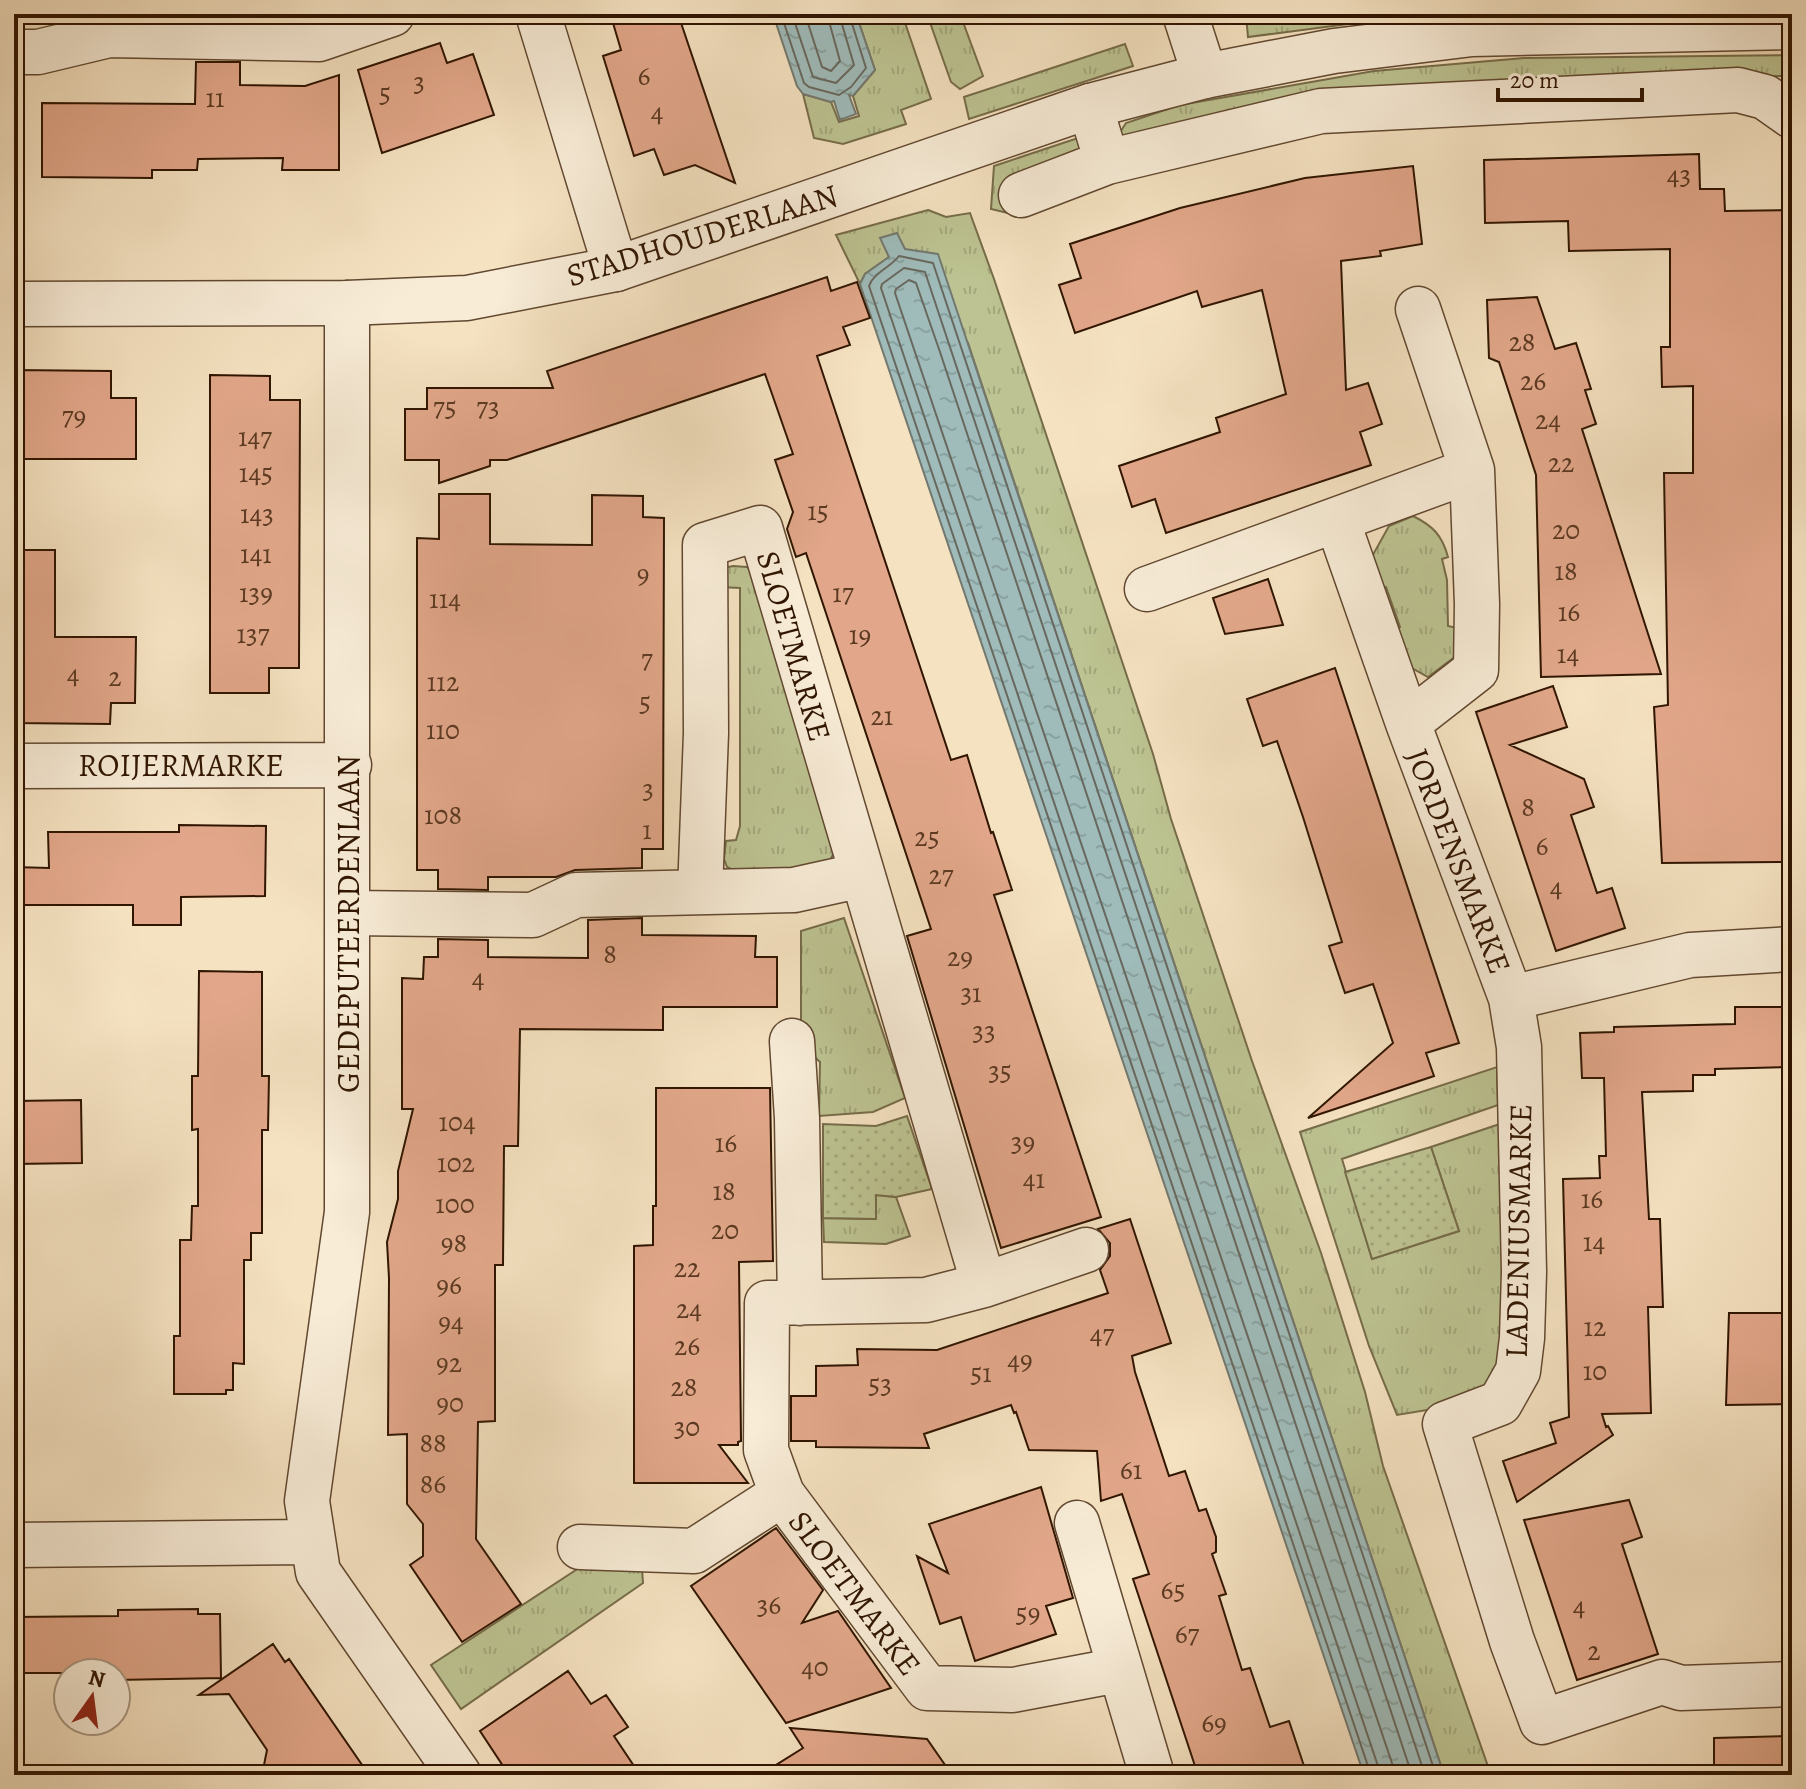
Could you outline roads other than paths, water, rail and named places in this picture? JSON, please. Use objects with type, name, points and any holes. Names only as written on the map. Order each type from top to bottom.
[{"type":"street","points":[[31,40],[109,35],[319,39],[392,14]]},
{"type":"street","points":[[538,14],[616,269]]},
{"type":"street","points":[[1185,14],[1205,76]]},
{"type":"street","name":"STADHOUDERLAAN","points":[[14,304],[347,303],[467,298],[616,269],[1090,106],[1205,76],[1334,51],[1472,34],[1792,27]]},
{"type":"street","points":[[1021,195],[1107,162],[1335,110],[1738,90],[1765,97],[1792,116]]},
{"type":"street","points":[[1090,106],[1107,162]]},
{"type":"street","name":"GEDEPUTEERDENLAAN","points":[[347,303],[347,1212],[307,1501],[318,1572],[459,1775]]},
{"type":"street","name":"JORDENSMARKE","points":[[1408,723],[1476,670],[1472,470],[1418,309]]},
{"type":"street","points":[[1147,589],[1472,470]]},
{"type":"street","name":"JORDENSMARKE","points":[[1337,520],[1408,723],[1511,998]]},
{"type":"street","name":"SLOETMARKE","points":[[700,892],[706,733],[705,545],[760,528],[984,1285]]},
{"type":"street","name":"ROIJERMARKE","points":[[14,766],[349,765]]},
{"type":"street","points":[[348,913],[533,915],[576,895],[794,890],[862,875]]},
{"type":"street","points":[[1511,998],[1690,955],[1792,949]]},
{"type":"street","name":"LADENIUSMARKE","points":[[1511,998],[1519,1047],[1524,1272],[1518,1371],[1500,1403],[1445,1424],[1512,1641],[1542,1722],[1662,1682],[1681,1688],[1792,1684]]},
{"type":"street","points":[[792,1041],[797,1118],[800,1303]]},
{"type":"street","name":"SLOETMARKE","points":[[1086,1250],[984,1285],[926,1300],[767,1303],[766,1450],[782,1494],[927,1688],[1013,1690],[1119,1670]]},
{"type":"street","name":"SLOETMARKE","points":[[580,1547],[694,1551],[782,1494]]},
{"type":"street","points":[[1077,1523],[1152,1775]]},
{"type":"street","points":[[14,1545],[311,1542]]},
{"type":"water","points":[[773,14],[856,14],[875,70],[853,96],[849,95],[856,114],[840,120],[834,101],[803,94],[797,86]]},
{"type":"water","points":[[897,233],[905,249],[938,254],[1444,1775],[1364,1775],[860,284],[865,274],[889,257],[880,238]]}]
